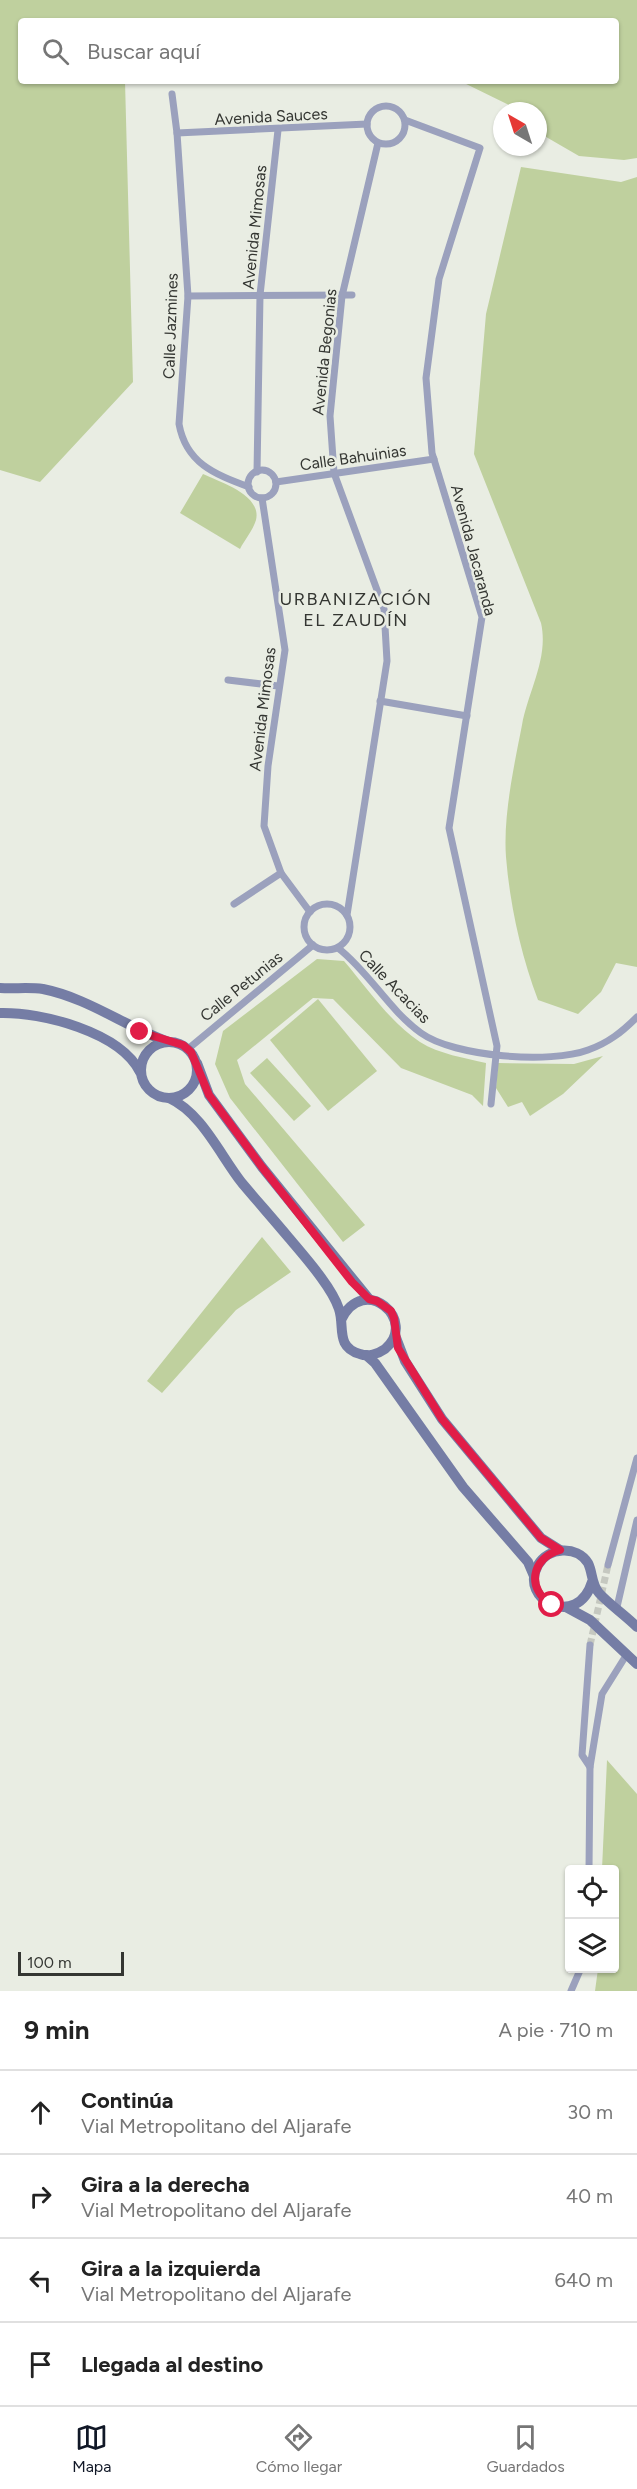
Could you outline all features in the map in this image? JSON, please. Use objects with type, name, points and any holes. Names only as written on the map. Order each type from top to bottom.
[{"type":"main road","points":[[0,988],[42,989],[94,1007],[140,1032],[188,1049],[209,1095],[222,1113],[262,1167],[369,1299]]},
{"type":"main road","points":[[0,1013],[50,1019],[83,1030],[116,1045],[134,1060],[147,1087],[154,1094],[169,1098],[189,1110],[242,1182],[298,1249],[339,1309],[341,1336],[345,1344],[358,1354],[366,1355],[384,1350],[395,1335]]},
{"type":"main road","points":[[141,1073],[145,1055],[151,1048],[169,1041]]},
{"type":"main road","points":[[169,1098],[187,1092],[197,1076],[196,1063]]},
{"type":"main road","points":[[341,1320],[351,1305],[369,1299],[377,1301],[391,1311],[394,1318],[395,1335],[405,1362],[442,1419],[541,1538],[560,1550],[574,1552],[583,1557],[591,1572],[592,1582],[598,1591],[637,1627]]},
{"type":"main road","points":[[366,1355],[375,1363],[463,1487],[528,1562],[534,1576],[535,1586],[543,1600],[552,1605],[566,1607],[590,1620],[637,1664]]},
{"type":"main road","points":[[534,1576],[543,1558],[560,1550]]},
{"type":"main road","points":[[566,1607],[583,1599],[592,1582]]},
{"type":"street","name":"Calle Jazmines","points":[[172,94],[177,133],[188,296],[179,424],[182,442],[192,455],[207,467],[249,487]]},
{"type":"street","points":[[388,106],[398,110],[405,120],[401,138],[386,144],[378,144],[369,135],[367,124],[375,110],[388,106]]},
{"type":"street","name":"Avenida Jacaranda","points":[[405,120],[480,147],[439,279],[426,378],[434,459],[482,617],[449,828],[496,1046],[491,1104]]},
{"type":"street","name":"Avenida Sauces","points":[[177,133],[367,124]]},
{"type":"street","name":"Avenida Mimosas","points":[[257,472],[260,295],[278,130]]},
{"type":"street","name":"Avenida Begonias","points":[[347,915],[387,661],[384,609],[334,473],[330,416],[342,296],[378,144]]},
{"type":"street","points":[[188,296],[352,295]]},
{"type":"street","name":"Calle Bahuinias","points":[[276,482],[434,459]]},
{"type":"street","points":[[257,472],[268,472],[276,482],[273,493],[262,498],[254,495],[249,487],[250,478],[257,472]]},
{"type":"street","name":"Avenida Mimosas","points":[[262,498],[285,650],[268,766],[264,826],[281,873],[310,912]]},
{"type":"street","points":[[228,680],[278,686]]},
{"type":"street","points":[[380,701],[467,716]]},
{"type":"street","points":[[234,904],[281,873]]},
{"type":"street","points":[[326,905],[334,906],[347,915],[350,928],[348,936],[338,948],[327,950],[313,945],[306,935],[304,927],[310,912],[326,905]]},
{"type":"street","name":"Calle Petunias","points":[[188,1049],[313,945]]},
{"type":"street","name":"Calle Acacias","points":[[338,948],[422,1034],[464,1050],[495,1055],[551,1057],[586,1051],[618,1035],[637,1017]]},
{"type":"street","points":[[608,1565],[637,1458]]},
{"type":"street","points":[[617,1607],[637,1520]]},
{"type":"street","points":[[590,1645],[582,1755],[590,1767]]},
{"type":"street","points":[[589,1865],[590,1767],[603,1694],[627,1654]]},
{"type":"street","points":[[572,1991],[579,1973]]},
{"type":"green space","points":[[0,0],[637,0],[637,158],[624,160],[579,156],[547,137],[547,102],[503,102],[466,84],[619,84],[619,18],[18,18],[18,84],[125,84],[133,382],[40,482],[0,470]]},
{"type":"green space","points":[[521,167],[621,182],[637,177],[637,967],[616,963],[601,992],[578,1014],[538,1000],[526,966],[513,912],[505,841],[508,808],[522,725],[537,675],[543,636],[541,623],[474,454],[486,314]]},
{"type":"green space","points":[[203,474],[229,485],[253,503],[256,520],[240,549],[180,513]]},
{"type":"green space","points":[[317,959],[344,961],[389,1015],[420,1042],[444,1053],[486,1063],[483,1106],[472,1095],[401,1068],[333,999],[313,998],[237,1060],[245,1084],[365,1225],[343,1242],[230,1098],[215,1064],[223,1031]]},
{"type":"green space","points":[[318,999],[377,1071],[328,1111],[270,1040]]},
{"type":"green space","points":[[603,1056],[563,1094],[530,1116],[522,1102],[508,1107],[496,1088],[498,1063],[574,1064]]},
{"type":"green space","points":[[267,1058],[311,1106],[294,1121],[250,1073]]},
{"type":"green space","points":[[262,1237],[291,1272],[236,1310],[162,1393],[147,1381]]},
{"type":"green space","points":[[607,1760],[637,1794],[637,1991],[595,1991],[597,1973],[619,1973],[619,1865],[602,1865]]},
{"type":"tunnel","points":[[590,1645],[608,1565]]},
{"type":"district","name":"URBANIZACIÓN EL ZAUDÍN","points":[[356,609]]},
{"type":"route","points":[[140,1032],[183,1045],[191,1052],[209,1095],[262,1167],[326,1245],[352,1282],[369,1299],[385,1305],[391,1311],[396,1327],[398,1348],[442,1419],[482,1470],[541,1538],[560,1550],[543,1558],[534,1576],[539,1595],[552,1605]]}]
